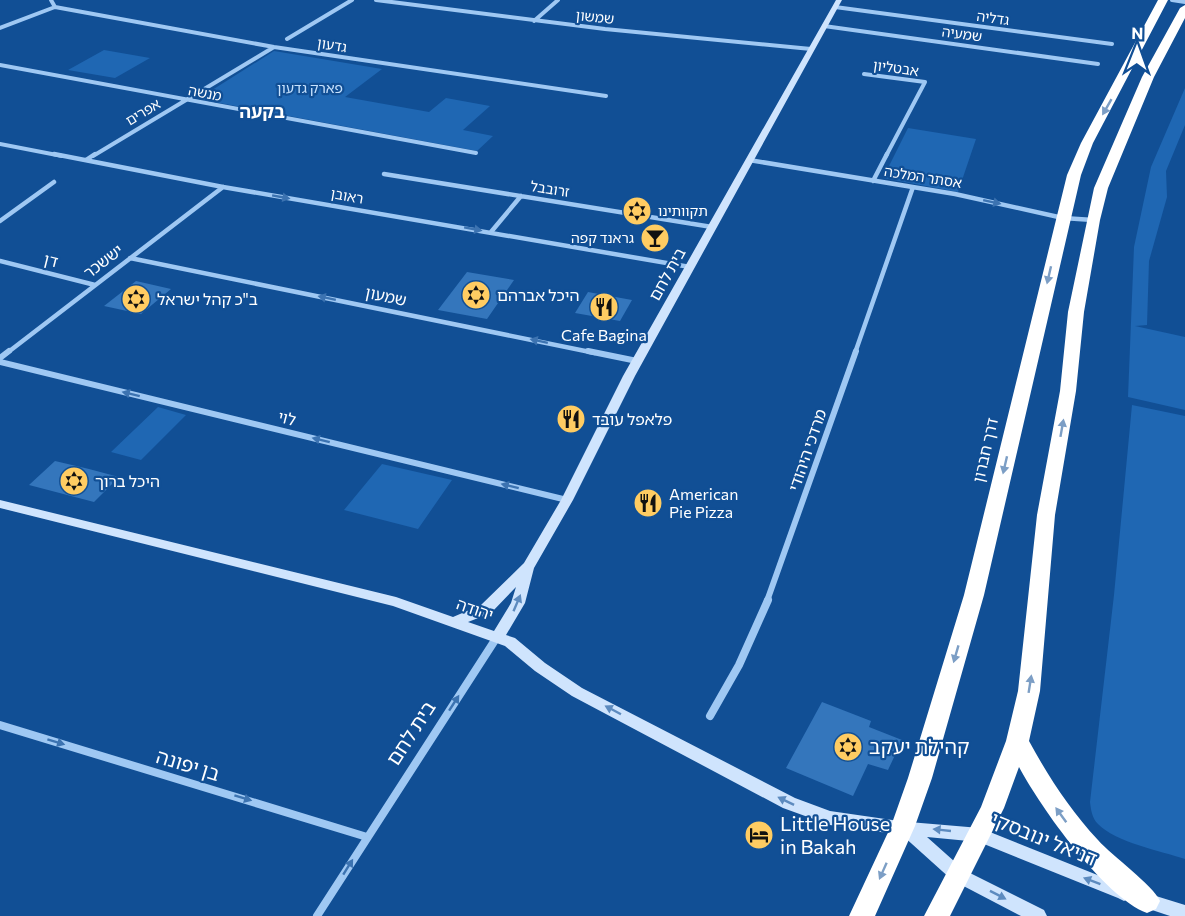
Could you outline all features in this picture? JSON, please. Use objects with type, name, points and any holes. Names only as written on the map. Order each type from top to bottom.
[{"type":"highway","name":"דרך חברון","points":[[862,916],[903,826],[920,778],[974,595],[1074,175],[1087,143],[1163,0]]},
{"type":"highway","points":[[937,916],[980,835],[1004,778],[1017,741],[1029,691],[1046,515],[1068,391],[1076,312],[1093,220],[1104,180],[1124,130],[1148,77],[1185,8]]},
{"type":"highway","points":[[1017,741],[1042,786],[1083,843],[1113,873],[1147,901]]},
{"type":"street","points":[[0,28],[55,7],[51,0]]},
{"type":"street","points":[[287,39],[352,0]]},
{"type":"street","name":"שמשון","points":[[376,0],[534,21],[811,49]]},
{"type":"street","points":[[534,21],[558,0]]},
{"type":"street","points":[[1172,0],[1185,2]]},
{"type":"street","name":"בית לחם","points":[[317,916],[518,603],[529,566],[567,500],[637,361],[837,3]]},
{"type":"street","name":"גדליה","points":[[837,3],[1112,44]]},
{"type":"street","name":"גדעון","points":[[55,7],[274,47],[606,96]]},
{"type":"street","name":"שמעיה","points":[[824,26],[1098,64]]},
{"type":"street","name":"אפרים","points":[[85,160],[274,47]]},
{"type":"street","name":"מנשה","points":[[0,65],[476,153]]},
{"type":"street","name":"אבטליון","points":[[864,74],[925,82],[873,181]]},
{"type":"street","name":"ראובן","points":[[0,144],[223,187],[690,267]]},
{"type":"street","name":"אסתר המלכה","points":[[749,160],[914,187],[1063,218],[1093,220]]},
{"type":"street","name":"זרובבל","points":[[384,174],[712,227]]},
{"type":"street","points":[[0,221],[54,182]]},
{"type":"street","name":"יששכר","points":[[0,360],[223,187]]},
{"type":"street","name":"מרדכי היהודי","points":[[710,716],[739,665],[773,588],[914,187]]},
{"type":"street","points":[[491,232],[521,196]]},
{"type":"street","name":"שמעון","points":[[130,258],[637,361]]},
{"type":"street","name":"דן","points":[[0,261],[95,285]]},
{"type":"street","name":"לוי","points":[[0,360],[567,500]]},
{"type":"street","name":"יהודה","points":[[0,504],[396,602],[456,621],[510,642],[540,667],[578,692],[789,803],[830,819],[870,825],[903,826]]},
{"type":"street","name":"בית לחם","points":[[456,621],[486,609],[529,566]]},
{"type":"street","name":"בן יפונה","points":[[0,725],[367,837]]},
{"type":"street","points":[[903,826],[958,875],[1038,916]]},
{"type":"street","name":"דניאל ינובסקי","points":[[903,826],[980,835],[1185,914]]},
{"type":"green space","points":[[104,50],[150,58],[115,78],[68,70]]},
{"type":"green space","name":"פארק גדעון","points":[[274,51],[382,69],[345,97],[429,112],[446,98],[490,106],[463,130],[493,136],[477,151],[198,99]]},
{"type":"green space","points":[[1185,88],[1185,125],[1166,171],[1167,197],[1149,261],[1147,325],[1135,326],[1185,337],[1185,410],[1128,397],[1134,247],[1151,167]]},
{"type":"green space","points":[[908,128],[976,139],[958,192],[883,178]]},
{"type":"green space","points":[[1132,405],[1185,416],[1185,859],[1115,836],[1098,824],[1091,811],[1090,802],[1114,595]]},
{"type":"green space","points":[[158,407],[186,415],[141,460],[111,452]]},
{"type":"green space","points":[[382,464],[452,480],[418,529],[344,510]]},
{"type":"building","name":"היכל אברהם","points":[[467,272],[514,280],[487,319],[438,310]]},
{"type":"building","name":"ב\"כ קהל ישראל","points":[[136,281],[171,289],[141,314],[104,306]]},
{"type":"building","name":"Cafe Bagina","points":[[588,292],[632,300],[620,321],[575,313]]},
{"type":"building","name":"היכל ברוך","points":[[55,461],[119,477],[94,502],[29,485]]},
{"type":"building","name":"קהילת יעקב","points":[[822,702],[871,721],[869,727],[902,740],[888,770],[868,764],[853,796],[786,768]]},
{"type":"place","name":"תקוותינו","points":[[637,211]]},
{"type":"place","name":"גראנד קפה","points":[[655,238]]},
{"type":"place","name":"היכל אברהם","points":[[476,295]]},
{"type":"place","name":"ב\"כ קהל ישראל","points":[[136,299]]},
{"type":"place","name":"Cafe Bagina","points":[[604,307]]},
{"type":"place","name":"פלאפל עובד","points":[[571,419]]},
{"type":"place","name":"היכל ברוך","points":[[74,481]]},
{"type":"place","name":"American Pie Pizza","points":[[648,503]]},
{"type":"place","name":"קהילת יעקב","points":[[848,747]]},
{"type":"place","name":"Little House in Bakah","points":[[759,835]]},
{"type":"district","name":"בקעה","points":[[262,112]]}]
